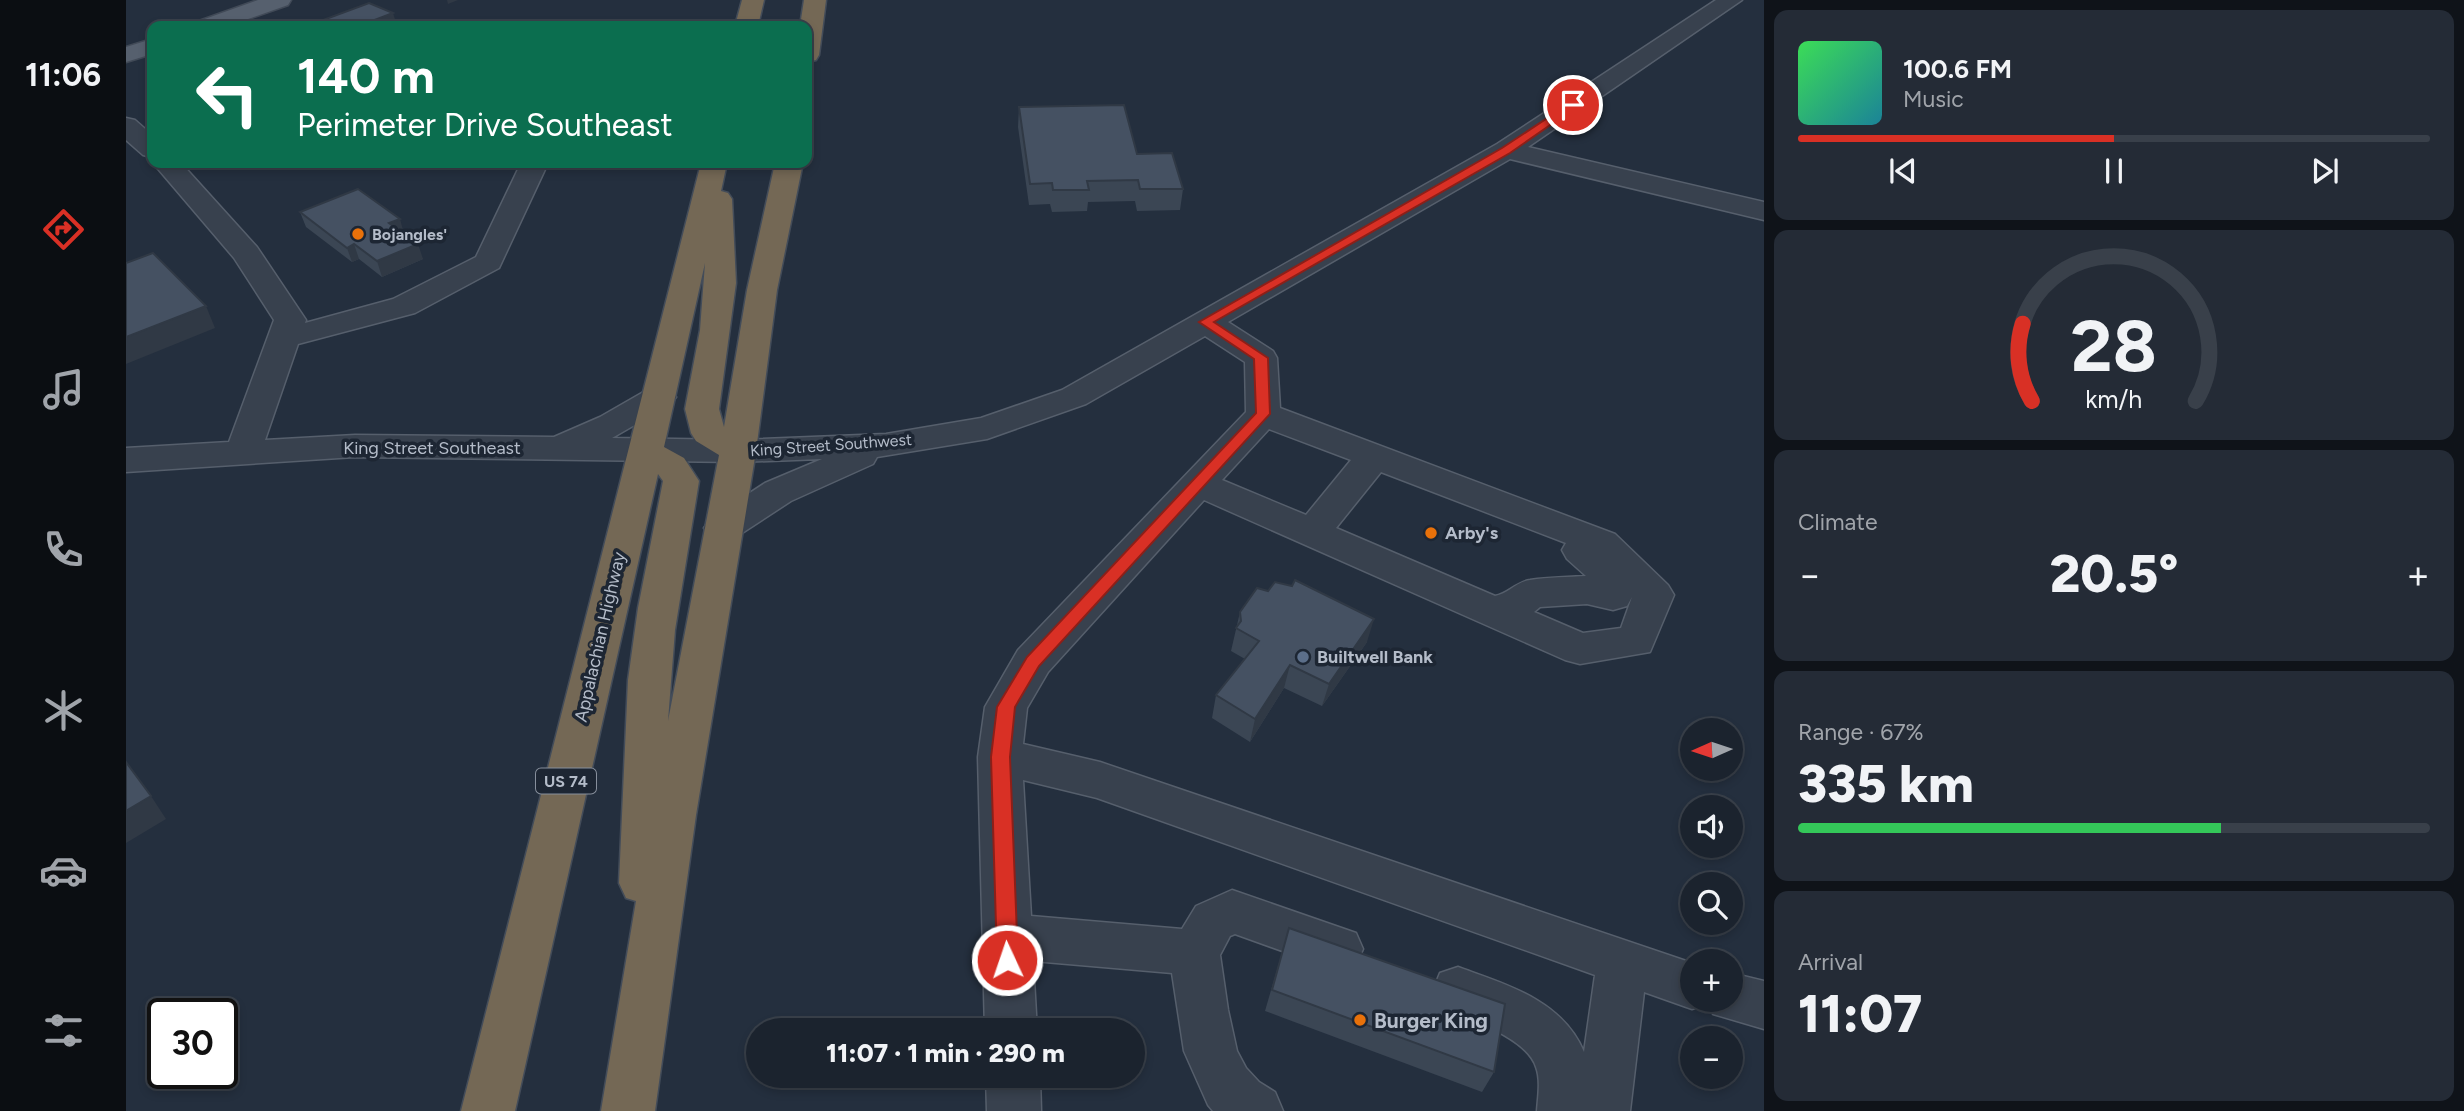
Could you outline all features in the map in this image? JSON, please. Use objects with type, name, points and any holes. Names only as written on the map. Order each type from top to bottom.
[{"type":"highway","points":[[748,21],[753,0]]},
{"type":"highway","points":[[812,21],[815,0]]},
{"type":"highway","name":"Appalachian Highway","points":[[488,1111],[644,451],[715,168]]},
{"type":"highway","points":[[716,168],[721,283],[702,410],[708,433],[738,452]]},
{"type":"highway","points":[[628,1111],[673,815],[738,452],[762,290],[788,168]]},
{"type":"highway","points":[[639,1041],[644,758],[652,653],[664,567],[681,481],[671,466],[644,451]]},
{"type":"main road","points":[[220,21],[280,0]]},
{"type":"main road","points":[[126,55],[147,48]]},
{"type":"street","name":"King Street Southwest","points":[[738,452],[886,445],[987,428],[1074,397],[1506,150],[1731,0]]},
{"type":"street","points":[[126,126],[147,145]]},
{"type":"street","points":[[1506,150],[1764,211]]},
{"type":"street","points":[[170,168],[246,253],[290,320],[243,453]]},
{"type":"street","points":[[284,338],[404,306],[488,262],[532,168]]},
{"type":"street","points":[[1010,1018],[1000,757],[1006,707],[1033,661],[1263,414],[1261,358],[1205,322]]},
{"type":"street","points":[[554,449],[612,425],[659,397]]},
{"type":"street","points":[[1197,483],[1312,533],[1502,609],[1580,649],[1636,641],[1654,595],[1602,543],[1263,414]]},
{"type":"street","points":[[723,528],[778,492],[886,445]]},
{"type":"street","name":"King Street Southeast","points":[[126,460],[355,446],[738,452]]},
{"type":"street","points":[[1312,533],[1381,458]]},
{"type":"street","points":[[1381,458],[1393,473],[1591,554],[1608,577],[1613,596],[1608,620],[1558,624],[1502,609]]},
{"type":"street","points":[[1000,757],[1100,780],[1680,982]]},
{"type":"street","points":[[1256,1111],[1236,1098],[1216,1066],[1204,1024],[1195,953],[1213,921],[1232,911],[1393,967],[1528,1021],[1558,1053],[1566,1084],[1564,1111]]},
{"type":"street","points":[[1006,936],[1195,953]]},
{"type":"street","points":[[1603,1111],[1622,963]]},
{"type":"street","points":[[1743,1000],[1764,1005]]},
{"type":"street","points":[[1013,1088],[1014,1111]]},
{"type":"building","points":[[369,3],[393,13],[372,21],[320,21]]},
{"type":"building","points":[[1124,105],[1137,154],[1172,153],[1183,189],[1140,189],[1138,180],[1087,181],[1089,190],[1053,190],[1052,183],[1030,184],[1019,107]]},
{"type":"building","points":[[358,189],[400,219],[389,223],[418,244],[377,261],[354,244],[347,248],[300,212]]},
{"type":"building","points":[[153,253],[206,306],[126,337],[126,263]]},
{"type":"building","points":[[1295,580],[1374,619],[1329,684],[1290,665],[1255,719],[1216,695],[1259,641],[1236,628],[1241,621],[1240,612],[1257,588],[1268,591],[1275,582],[1292,586]]},
{"type":"building","points":[[126,762],[151,796],[126,811]]},
{"type":"building","points":[[1289,928],[1505,1004],[1494,1072],[1272,990]]},
{"type":"place","name":"Bojangles'","points":[[358,234]]},
{"type":"place","name":"Arby's","points":[[1431,533]]},
{"type":"place","name":"Builtwell Bank","points":[[1303,657]]},
{"type":"place","name":"Burger King","points":[[1360,1020]]},
{"type":"route","points":[[1007,960],[1000,757],[1006,707],[1033,661],[1263,414],[1261,358],[1205,322],[1506,150],[1573,105]]}]
